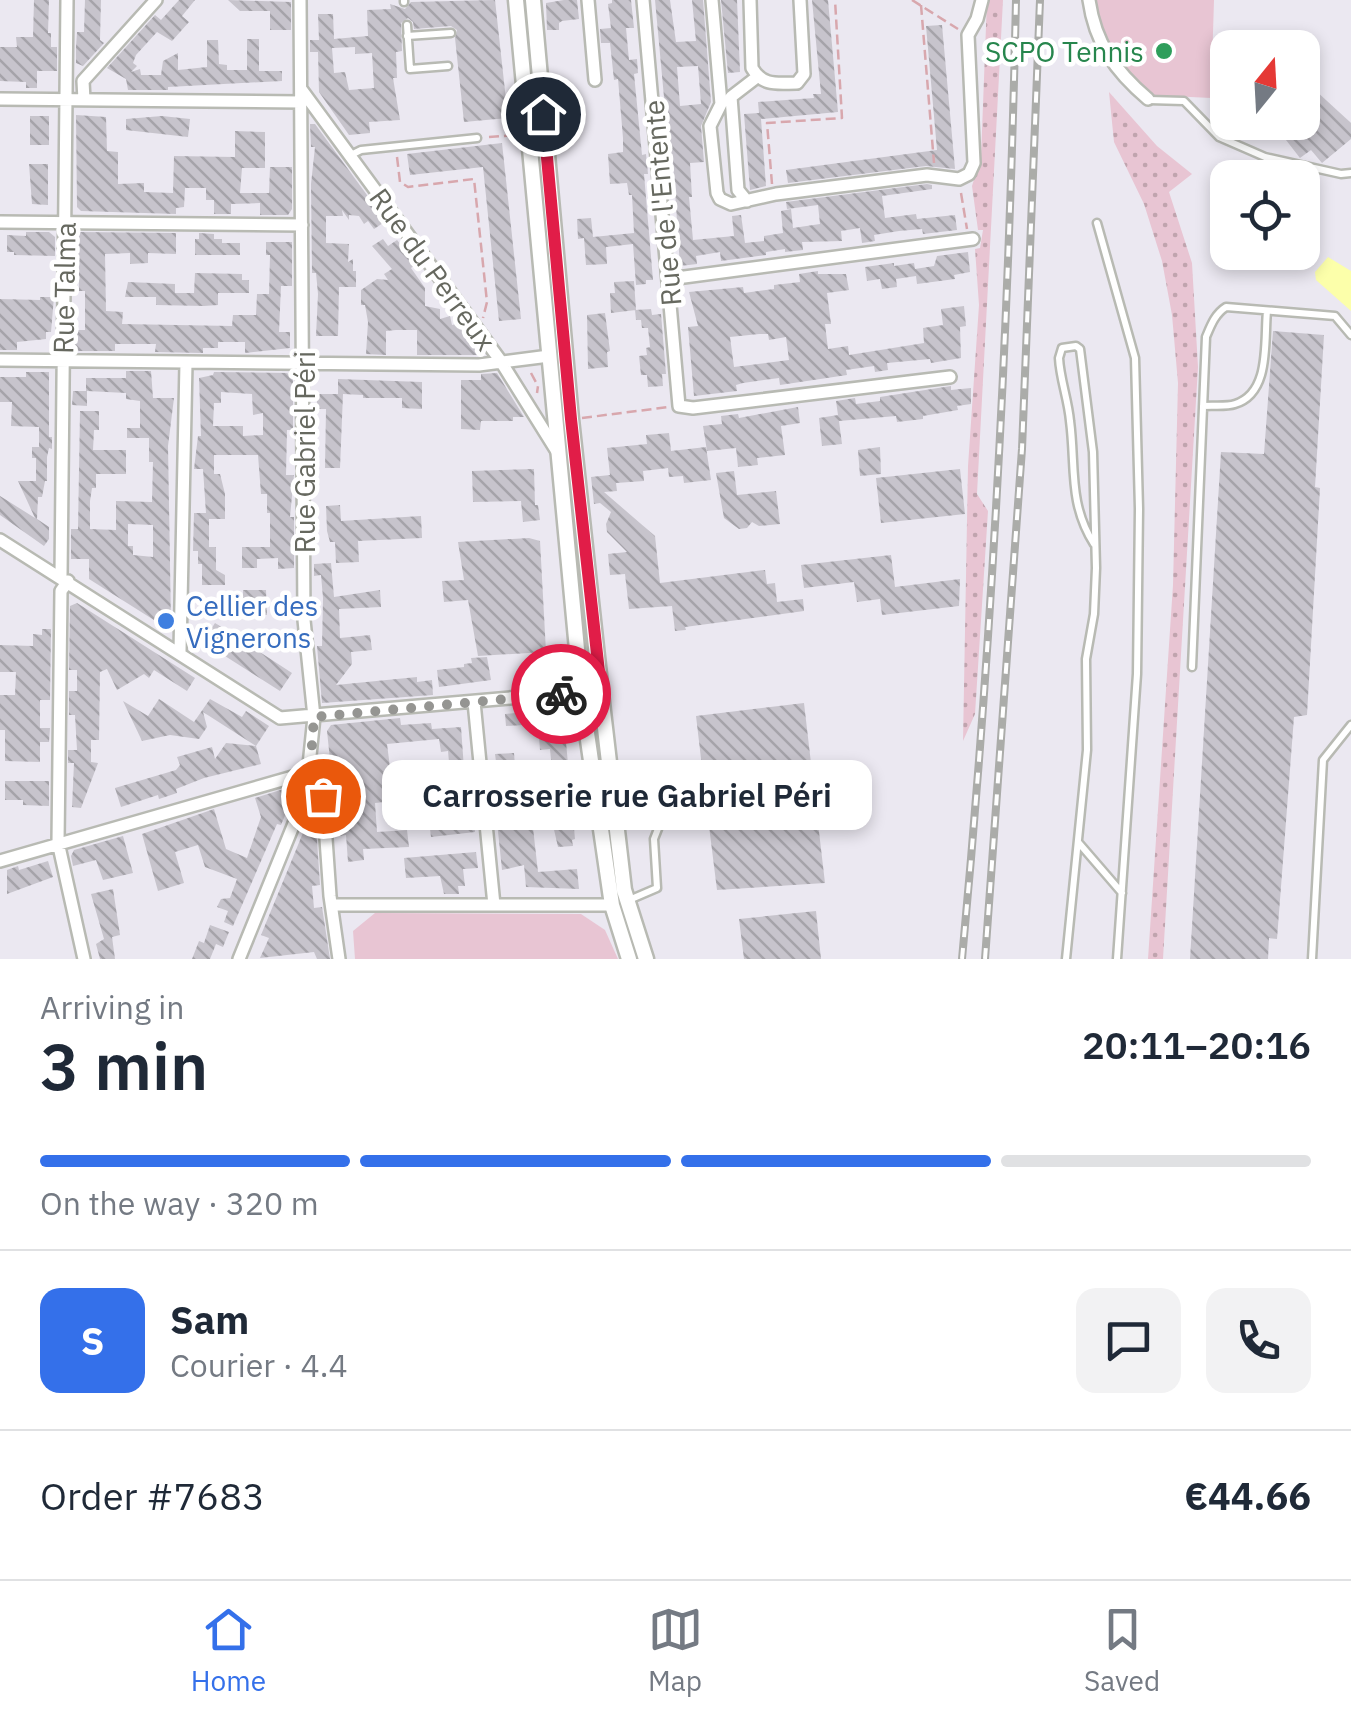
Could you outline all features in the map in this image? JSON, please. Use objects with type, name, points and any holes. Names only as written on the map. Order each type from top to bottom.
[{"type":"street","name":"Rue Talma","points":[[66,0],[64,579],[58,842],[84,959]]},
{"type":"street","points":[[84,100],[84,80],[156,0]]},
{"type":"street","name":"Rue Gabriel Péri","points":[[300,0],[304,620],[314,717],[310,772],[323,796],[339,959]]},
{"type":"street","points":[[516,0],[581,692],[612,904],[629,959]]},
{"type":"street","points":[[533,0],[571,419],[601,690],[628,901],[646,959]]},
{"type":"street","points":[[588,0],[594,80]]},
{"type":"street","name":"Rue de l'Entente","points":[[642,0],[680,406]]},
{"type":"street","points":[[712,0],[721,104],[710,126],[716,193],[720,200],[730,204],[773,195],[935,176],[959,179],[969,174],[974,163],[968,35],[978,19],[982,0]]},
{"type":"street","points":[[750,0],[752,68],[768,84],[797,83],[804,74],[800,0]]},
{"type":"street","points":[[1088,0],[1100,46],[1127,82],[1148,100]]},
{"type":"street","points":[[66,73],[84,80]]},
{"type":"street","points":[[747,202],[738,190],[731,96],[757,77]]},
{"type":"street","points":[[0,99],[301,96]]},
{"type":"street","name":"Rue du Perreux","points":[[301,96],[350,156],[500,360],[558,453]]},
{"type":"street","points":[[0,222],[302,225]]},
{"type":"street","points":[[669,279],[970,235]]},
{"type":"street","points":[[0,360],[479,365],[548,356]]},
{"type":"street","points":[[180,651],[186,363]]},
{"type":"street","points":[[680,406],[693,408],[950,377]]},
{"type":"street","points":[[0,540],[280,718],[601,690]]},
{"type":"street","points":[[474,702],[494,905]]},
{"type":"street","points":[[0,861],[310,772],[305,798],[240,959]]},
{"type":"street","points":[[334,905],[612,904]]},
{"type":"lane","points":[[406,25],[410,69],[448,66]]},
{"type":"lane","points":[[407,36],[451,33]]},
{"type":"lane","points":[[1148,100],[1184,102],[1219,137],[1265,157],[1351,173]]},
{"type":"lane","points":[[350,156],[361,150],[396,145],[477,138]]},
{"type":"lane","points":[[1097,223],[1132,336],[1135,358],[1139,509],[1137,674],[1117,959]]},
{"type":"lane","points":[[1192,667],[1206,336],[1218,312],[1226,307],[1334,316],[1351,335]]},
{"type":"lane","points":[[1203,406],[1234,405],[1252,395],[1261,380],[1267,310]]},
{"type":"lane","points":[[1066,959],[1088,750],[1086,659],[1094,614],[1094,544],[1093,452],[1084,365],[1080,349],[1068,346],[1062,348],[1059,358],[1070,421],[1075,497],[1082,524],[1094,544]]},
{"type":"lane","points":[[1312,959],[1323,760],[1351,725]]},
{"type":"lane","points":[[628,901],[657,888],[654,839],[663,816],[689,811]]},
{"type":"lane","points":[[1076,840],[1123,894]]},
{"type":"path","points":[[773,195],[767,123],[842,118],[835,0]]},
{"type":"path","points":[[912,0],[968,35]]},
{"type":"path","points":[[921,5],[935,176]]},
{"type":"path","points":[[477,138],[527,134]]},
{"type":"path","points":[[396,145],[398,174],[403,185],[474,178],[487,302],[483,319],[475,326]]},
{"type":"path","points":[[959,179],[970,235]]},
{"type":"path","points":[[528,358],[538,386],[534,414]]},
{"type":"path","points":[[571,419],[680,406]]},
{"type":"shaded area","points":[[987,0],[1003,0],[977,494],[988,511],[975,714],[963,741],[968,466],[979,305],[975,249],[980,248],[983,230],[978,230],[972,186],[981,157]]},
{"type":"shaded area","name":"SCPO Tennis","points":[[1097,0],[1214,0],[1210,98],[1150,95],[1131,81],[1098,22]]},
{"type":"shaded area","points":[[1109,92],[1157,146],[1192,174],[1169,192],[1192,263],[1198,367],[1163,959],[1148,959],[1173,585],[1178,383],[1162,261],[1144,204],[1114,142]]},
{"type":"shaded area","points":[[1328,257],[1351,271],[1351,311],[1316,280],[1315,272]]},
{"type":"shaded area","points":[[375,913],[581,914],[605,930],[618,959],[355,959],[353,931]]},
{"type":"building","points":[[34,0],[49,0],[48,33],[51,47],[57,47],[57,71],[37,71],[37,88],[26,88],[26,82],[0,81],[0,47],[17,47],[16,37],[33,37]]},
{"type":"building","points":[[85,0],[101,0],[100,40],[104,43],[83,66],[76,63],[76,47],[77,32],[84,32]]},
{"type":"building","points":[[179,0],[195,0],[182,16],[189,22],[172,41],[157,32],[136,55],[133,63],[137,66],[131,72],[140,69],[141,75],[161,75],[163,61],[178,53],[178,70],[207,67],[207,40],[218,40],[219,64],[227,65],[227,70],[247,70],[247,39],[259,39],[259,71],[282,71],[282,81],[128,90],[126,79],[107,68],[155,15],[161,20]]},
{"type":"building","points":[[228,0],[291,2],[291,30],[270,30],[270,11],[240,11]]},
{"type":"building","points":[[495,0],[508,118],[464,122],[457,30],[451,26],[414,29],[408,18],[401,23],[402,51],[396,52],[397,78],[393,78],[400,120],[369,122],[370,133],[349,135],[319,92],[318,52],[310,52],[310,40],[319,40],[318,14],[333,14],[334,39],[368,36],[367,10],[391,9],[390,4],[405,9],[411,2]],"holes":[[[355,47],[355,54],[372,53],[374,88],[349,90],[345,72],[334,73],[332,48]]]},
{"type":"building","points":[[577,0],[579,19],[562,21],[559,30],[547,30],[546,3]]},
{"type":"building","points":[[612,0],[631,0],[634,28],[626,28],[629,60],[637,59],[638,73],[634,74],[642,155],[646,154],[648,174],[644,174],[653,280],[646,280],[646,284],[636,285],[633,244],[606,247],[607,264],[586,265],[584,238],[578,239],[577,219],[591,218],[593,237],[634,233],[632,195],[627,183],[610,184],[608,154],[623,152],[618,79],[614,80],[610,43],[601,43],[600,29],[611,28],[608,4]]},
{"type":"building","points":[[655,0],[670,0],[676,42],[696,41],[692,0],[703,0],[711,102],[701,126],[704,162],[690,163],[693,240],[734,236],[732,216],[741,215],[745,243],[764,241],[764,236],[783,233],[781,211],[791,209],[793,228],[820,224],[818,205],[787,209],[786,202],[927,184],[932,189],[882,196],[885,218],[955,215],[957,230],[923,234],[922,229],[899,231],[874,235],[875,241],[862,243],[860,228],[841,231],[842,241],[802,242],[803,250],[785,249],[721,261],[720,252],[696,256],[697,264],[680,266],[673,161],[670,162]],"holes":[[[698,66],[701,104],[680,106],[677,67]]]},
{"type":"building","points":[[721,0],[737,0],[740,72],[728,73]]},
{"type":"building","points":[[812,0],[828,0],[838,112],[761,119],[766,186],[750,190],[744,114],[759,113],[758,102],[814,98],[813,94],[821,94]]},
{"type":"building","points":[[942,25],[955,169],[926,166],[788,183],[786,170],[937,150],[926,26]]},
{"type":"building","points":[[1320,95],[1351,123],[1351,139],[1322,163],[1311,150],[1300,158],[1286,140],[1320,140]]},
{"type":"building","points":[[76,115],[106,117],[107,151],[118,152],[118,184],[144,183],[144,192],[173,193],[174,156],[235,157],[235,131],[265,132],[265,168],[242,168],[240,193],[269,193],[270,167],[292,167],[292,209],[288,215],[260,215],[260,203],[231,204],[231,214],[214,214],[214,200],[206,200],[206,188],[185,188],[184,207],[176,208],[176,214],[81,211],[77,207]]},
{"type":"building","points":[[30,116],[49,116],[49,145],[30,145]]},
{"type":"building","points":[[126,119],[190,119],[188,137],[126,130]]},
{"type":"building","points":[[310,124],[315,124],[386,221],[374,229],[359,216],[349,215],[349,220],[342,210],[343,216],[326,216],[326,243],[349,244],[348,262],[353,259],[356,271],[356,287],[339,287],[338,336],[316,336],[318,294],[316,273],[312,273],[311,184],[315,147],[311,147]]},
{"type":"building","points":[[502,143],[521,319],[499,321],[483,167],[410,175],[407,154]]},
{"type":"building","points":[[29,164],[48,164],[48,205],[32,204]]},
{"type":"building","points":[[26,232],[49,232],[55,237],[55,256],[7,252],[7,235],[26,236]]},
{"type":"building","points":[[79,232],[176,233],[176,254],[148,253],[148,263],[130,264],[130,253],[105,254],[106,311],[123,312],[122,324],[232,326],[233,315],[256,315],[257,294],[269,294],[270,255],[266,255],[266,242],[292,242],[292,286],[281,286],[279,332],[290,332],[290,348],[245,353],[245,342],[218,342],[218,348],[203,348],[203,353],[155,352],[156,344],[115,344],[115,351],[78,351],[73,346],[73,330],[85,330],[85,291],[79,291],[79,267],[74,267],[74,237]]},
{"type":"building","points":[[199,233],[214,234],[214,239],[222,239],[222,243],[240,243],[240,255],[195,255]]},
{"type":"building","points":[[383,239],[388,246],[397,240],[417,263],[411,268],[425,288],[425,306],[440,309],[440,319],[450,316],[452,325],[461,323],[484,355],[417,355],[417,330],[386,331],[386,355],[366,354],[368,322],[365,305],[361,305],[361,290],[377,279],[388,280],[384,274],[392,269],[372,246]]},
{"type":"building","points":[[968,252],[970,272],[954,275],[955,279],[917,284],[916,276],[896,279],[897,287],[882,289],[880,279],[867,281],[865,267],[914,263],[915,269],[934,266],[937,256]]},
{"type":"building","points":[[195,273],[242,274],[242,280],[249,280],[249,293],[218,293],[218,305],[204,306],[156,305],[156,297],[125,297],[128,282],[175,284],[175,293],[194,293]]},
{"type":"building","points":[[799,274],[846,274],[849,290],[827,293],[831,324],[825,324],[828,349],[848,346],[849,355],[924,343],[923,328],[943,325],[941,309],[964,306],[966,326],[960,327],[961,358],[887,363],[888,370],[875,372],[874,366],[846,370],[847,375],[780,385],[779,378],[743,383],[736,385],[737,391],[694,396],[688,327],[698,326],[689,292],[743,287],[744,293],[774,289],[774,285],[800,282]],"holes":[[[768,334],[769,340],[786,337],[789,360],[734,367],[730,337]]]},
{"type":"building","points":[[634,281],[636,310],[611,313],[614,282]]},
{"type":"building","points":[[54,297],[51,332],[46,332],[46,339],[17,342],[17,350],[0,350],[0,299]]},
{"type":"building","points":[[651,309],[652,315],[661,314],[666,374],[662,374],[663,386],[648,387],[647,375],[641,375],[639,356],[647,355],[646,348],[650,347],[648,328],[642,328],[641,320],[636,320],[635,310]]},
{"type":"building","points":[[605,313],[608,367],[588,369],[587,315]]},
{"type":"building","points":[[1273,331],[1324,335],[1307,715],[1294,717],[1277,939],[1269,938],[1268,959],[1190,959],[1221,452],[1264,454]]},
{"type":"building","points":[[126,371],[151,371],[153,398],[174,398],[168,446],[171,623],[165,627],[89,579],[89,559],[71,559],[71,529],[78,529],[80,411],[99,411],[93,450],[126,450],[126,474],[96,474],[96,488],[92,488],[90,501],[90,529],[116,530],[116,501],[152,502],[149,438],[127,438],[127,428],[140,428],[140,401],[126,399],[126,393],[87,391],[87,406],[72,405],[73,391],[86,391],[86,378],[126,378]],"holes":[[[128,524],[153,525],[153,557],[133,555],[133,546],[128,546]]]},
{"type":"building","points":[[26,372],[49,372],[52,449],[49,448],[47,457],[47,481],[36,481],[36,458],[32,458],[32,447],[39,447],[39,427],[11,426],[12,402],[0,402],[0,377],[26,377]]},
{"type":"building","points":[[287,373],[293,378],[293,430],[287,430],[286,475],[294,475],[290,517],[294,517],[294,568],[278,569],[278,558],[257,559],[257,568],[242,568],[242,547],[270,547],[270,513],[267,494],[261,494],[258,455],[214,455],[214,474],[220,474],[225,494],[225,519],[209,519],[209,547],[216,547],[216,570],[225,575],[225,585],[202,585],[202,564],[198,564],[198,551],[193,551],[194,513],[206,513],[203,469],[194,469],[201,436],[199,378]],"holes":[[[221,392],[252,394],[253,415],[263,413],[263,435],[243,436],[243,426],[213,426],[214,403],[221,403]]]},
{"type":"building","points":[[497,373],[524,417],[481,421],[480,430],[461,429],[461,380],[481,380],[481,374]]},
{"type":"building","points":[[338,379],[422,382],[422,409],[402,408],[402,398],[343,394],[340,468],[325,468],[326,409],[317,409],[317,394],[338,394]]},
{"type":"building","points":[[951,386],[951,390],[971,388],[971,404],[923,419],[897,422],[896,416],[839,421],[842,444],[822,446],[819,418],[838,415],[836,401],[880,401],[880,397]]},
{"type":"building","points":[[798,407],[800,423],[781,426],[785,455],[757,458],[758,465],[738,467],[736,448],[707,451],[703,426],[722,424],[721,416],[738,414],[739,418]]},
{"type":"building","points":[[669,433],[671,451],[706,447],[711,480],[684,483],[683,476],[669,477],[668,468],[643,471],[644,481],[616,483],[617,491],[604,492],[655,536],[660,583],[765,570],[767,584],[775,583],[777,602],[803,599],[804,611],[675,631],[672,606],[629,609],[625,574],[610,575],[608,554],[627,552],[607,532],[611,512],[600,503],[594,504],[591,477],[610,475],[607,448],[647,444],[646,435]]},
{"type":"building","points":[[880,447],[881,474],[860,476],[858,450]]},
{"type":"building","points":[[534,469],[535,505],[540,520],[523,522],[521,501],[473,502],[472,471]]},
{"type":"building","points":[[960,469],[965,514],[881,523],[876,478]]},
{"type":"building","points":[[734,471],[737,495],[776,491],[780,524],[759,526],[752,522],[739,529],[724,518],[716,473]]},
{"type":"building","points":[[18,481],[45,481],[42,497],[38,497],[37,519],[49,527],[49,539],[44,546],[0,515],[0,496],[35,518]]},
{"type":"building","points":[[340,505],[341,521],[421,516],[422,538],[358,541],[359,562],[336,563],[335,542],[330,542],[327,531],[326,506]]},
{"type":"building","points":[[529,538],[540,541],[546,652],[478,656],[468,600],[444,602],[442,581],[464,580],[458,542]]},
{"type":"building","points":[[891,555],[895,587],[960,579],[959,606],[882,615],[880,599],[857,602],[854,582],[804,588],[801,565]]},
{"type":"building","points":[[331,563],[334,597],[380,590],[381,607],[339,609],[340,638],[370,635],[372,650],[351,652],[352,664],[336,685],[417,677],[417,682],[432,680],[433,695],[322,703],[317,646],[322,646],[323,598],[321,575],[314,576],[314,564]]},
{"type":"building","points":[[243,590],[266,590],[267,615],[243,616]]},
{"type":"building","points":[[77,603],[195,678],[187,691],[154,670],[149,678],[144,674],[117,690],[107,669],[100,672],[99,740],[91,740],[91,762],[98,763],[81,808],[72,807],[74,763],[68,763],[68,750],[77,750],[75,715],[69,715],[69,691],[77,691],[77,670],[69,670],[70,606]]},
{"type":"building","points":[[215,623],[292,673],[280,691],[203,642]]},
{"type":"building","points":[[42,629],[51,629],[50,700],[40,700],[40,728],[50,728],[49,742],[40,742],[40,762],[5,761],[0,695],[15,695],[16,672],[0,672],[0,645],[33,646],[33,634],[42,635]]},
{"type":"building","points":[[487,657],[491,680],[439,687],[437,670],[464,667],[472,663],[471,658]]},
{"type":"building","points":[[159,699],[194,722],[210,699],[242,717],[246,711],[269,726],[256,746],[203,712],[207,727],[199,739],[170,735],[142,741],[123,701],[148,716]]},
{"type":"building","points":[[804,703],[825,883],[717,890],[705,794],[693,796],[691,776],[696,775],[695,768],[702,767],[696,716]]},
{"type":"building","points":[[554,704],[563,710],[573,846],[558,847],[552,821],[550,749],[540,750],[538,724],[506,726],[505,714],[526,712],[526,706]]},
{"type":"building","points":[[400,718],[401,725],[461,727],[467,811],[473,811],[475,832],[431,837],[430,829],[407,830],[409,847],[363,849],[364,860],[348,862],[346,835],[338,836],[327,731],[331,725]],"holes":[[[439,739],[441,752],[448,751],[450,773],[438,774],[440,791],[447,793],[449,813],[406,817],[407,830],[377,832],[375,803],[404,800],[402,774],[391,775],[387,744]]]},
{"type":"building","points":[[226,743],[256,746],[261,764],[204,778],[159,799],[158,795],[121,807],[115,788],[176,770],[180,765],[177,757],[212,747],[215,759]]},
{"type":"building","points":[[514,753],[518,806],[502,807],[495,754]]},
{"type":"building","points":[[5,781],[49,781],[49,806],[5,800]]},
{"type":"building","points":[[290,787],[295,792],[233,926],[224,922],[228,911],[217,907],[221,899],[230,898],[237,879],[205,867],[198,845],[175,852],[184,883],[158,891],[142,834],[214,809],[226,849],[247,858],[261,817],[255,798]]},
{"type":"building","points":[[509,811],[511,829],[533,828],[538,872],[577,869],[579,889],[526,887],[524,865],[502,870],[496,812]]},
{"type":"building","points":[[307,823],[316,825],[320,885],[312,886],[314,908],[322,907],[330,959],[317,959],[314,952],[260,958],[269,938],[261,935]]},
{"type":"building","points":[[123,836],[133,873],[103,880],[96,860],[73,866],[74,850]]},
{"type":"building","points":[[476,852],[478,868],[463,869],[465,886],[458,886],[459,894],[444,894],[440,876],[406,878],[404,858]]},
{"type":"building","points":[[48,861],[53,877],[7,894],[7,870]]},
{"type":"building","points":[[113,889],[120,935],[112,937],[115,959],[100,959],[96,944],[104,939],[91,894]]},
{"type":"building","points":[[816,911],[821,959],[744,959],[739,919]]},
{"type":"building","points":[[210,925],[229,932],[223,947],[216,944],[210,959],[192,959],[199,941],[204,943]]},
{"type":"railway","points":[[962,959],[998,480],[1016,0]]},
{"type":"railway","points":[[985,959],[1022,449],[1040,0]]},
{"type":"way so far","points":[[323,796],[310,772],[314,717],[561,694]]},
{"type":"place","name":"SCPO Tennis","points":[[1164,51]]},
{"type":"place","name":"Cellier des Vignerons","points":[[166,621]]},
{"type":"place","name":"Carrosserie rue Gabriel Péri","points":[[323,796]]},
{"type":"route","points":[[543,114],[601,690],[561,694]]}]
